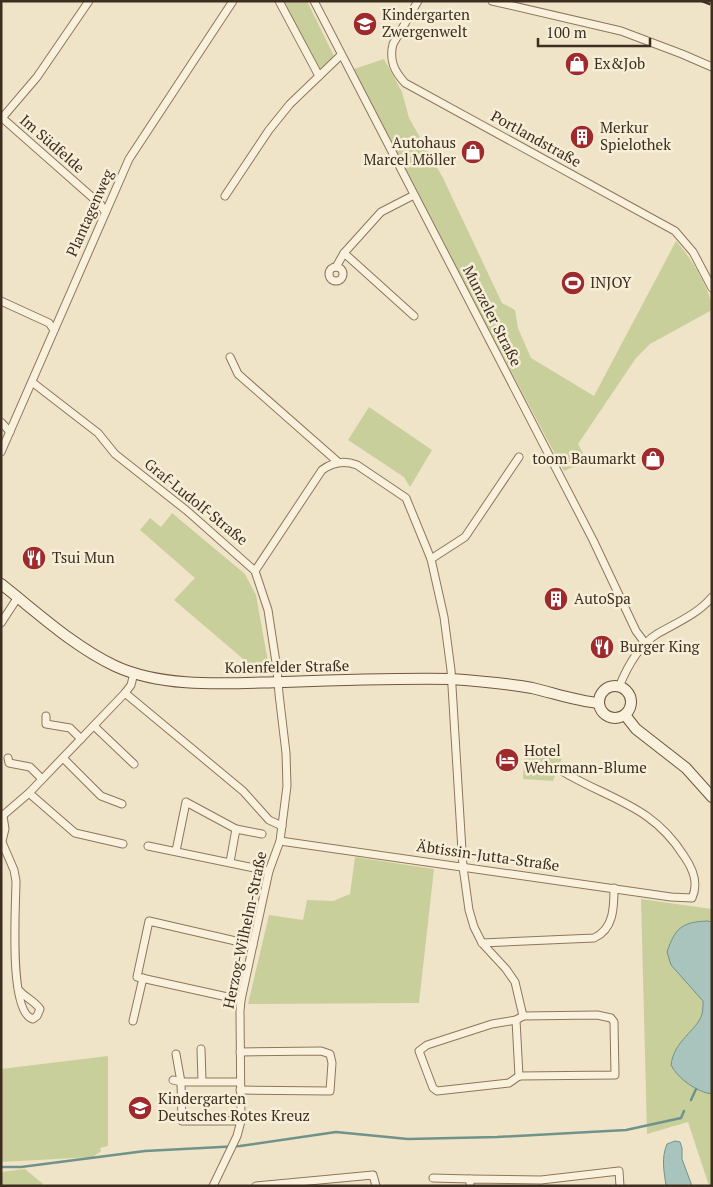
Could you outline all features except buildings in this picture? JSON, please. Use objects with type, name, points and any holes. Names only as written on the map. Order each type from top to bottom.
[{"type":"main road","name":"Kolenfelder Straße","points":[[1,584],[51,625],[89,652],[134,673],[167,680],[204,683],[452,679],[529,688],[575,700],[599,703]]},
{"type":"main road","points":[[619,687],[624,689],[630,697],[630,707],[625,715],[616,718],[606,716],[602,712],[599,703],[602,694],[609,688],[619,687]]},
{"type":"main road","points":[[625,715],[636,729],[686,768],[712,797]]},
{"type":"street","points":[[1,118],[37,77],[89,1]]},
{"type":"street","name":"Plantagenweg","points":[[1,452],[129,159],[233,1]]},
{"type":"street","points":[[279,1],[319,76]]},
{"type":"street","name":"Munzeler Straße","points":[[314,1],[593,540],[636,631],[645,643]]},
{"type":"street","name":"Portlandstraße","points":[[418,1],[393,44],[392,62],[396,74],[406,82],[675,231],[693,252],[712,288]]},
{"type":"street","points":[[492,1],[622,31],[712,67]]},
{"type":"street","points":[[225,196],[269,130],[290,104],[341,55]]},
{"type":"street","name":"Im Südfelde","points":[[1,118],[101,205],[105,212]]},
{"type":"street","points":[[336,267],[344,253],[381,212],[414,195]]},
{"type":"street","points":[[344,253],[414,316]]},
{"type":"street","points":[[1,301],[49,323],[54,330]]},
{"type":"street","points":[[230,358],[238,374],[338,462]]},
{"type":"street","name":"Graf-Ludolf-Straße","points":[[32,382],[98,433],[115,454],[186,510],[256,571]]},
{"type":"street","points":[[1,422],[10,432]]},
{"type":"street","points":[[431,559],[465,537],[519,457]]},
{"type":"street","points":[[278,682],[268,610],[256,571],[322,470],[338,462],[350,462],[406,498],[431,559],[444,617],[452,679],[463,867],[469,910],[474,927],[482,943],[506,969],[515,982],[520,1018],[519,1076]]},
{"type":"street","points":[[1,623],[18,597]]},
{"type":"street","points":[[619,687],[635,655],[645,643],[699,609],[712,597]]},
{"type":"street","points":[[18,989],[15,956],[16,881],[14,870],[2,840],[5,829],[2,816],[63,758],[125,693],[131,685],[134,673]]},
{"type":"street","name":"Herzog-Wilhelm-Straße","points":[[213,1186],[235,1141],[240,1121],[241,1000],[269,871],[280,840],[282,826],[287,773],[278,682]]},
{"type":"street","points":[[125,693],[243,791],[270,820],[282,826]]},
{"type":"street","points":[[46,716],[46,724],[70,728],[81,739]]},
{"type":"street","points":[[94,726],[134,764]]},
{"type":"street","points":[[8,758],[9,763],[30,768],[42,779]]},
{"type":"street","points":[[63,758],[101,796],[122,804]]},
{"type":"street","name":"Äbtissin-Jutta-Straße","points":[[280,840],[692,898],[696,889],[694,878],[688,863],[666,832],[651,818],[634,807],[592,788],[560,770]]},
{"type":"street","points":[[28,793],[76,833],[123,844]]},
{"type":"street","points":[[176,851],[186,802],[236,829],[262,834]]},
{"type":"street","points":[[230,862],[236,829]]},
{"type":"street","points":[[148,846],[269,871]]},
{"type":"street","points":[[482,943],[594,938],[601,935],[610,922],[614,908],[614,888]]},
{"type":"street","points":[[241,1000],[137,977],[149,921],[253,945]]},
{"type":"street","points":[[133,1021],[143,978]]},
{"type":"street","points":[[597,1016],[611,1018],[614,1022],[615,1075],[519,1076],[509,1083],[437,1091],[433,1088],[419,1051],[427,1045],[436,1042],[492,1024],[520,1018],[597,1016]]},
{"type":"street","points":[[201,1049],[202,1082]]},
{"type":"street","points":[[240,1052],[321,1051],[330,1054],[332,1063],[330,1091],[240,1090]]},
{"type":"street","points":[[176,1054],[181,1082],[182,1121],[240,1121]]},
{"type":"street","points":[[172,1080],[181,1082],[240,1082]]},
{"type":"street","points":[[432,1178],[470,1182],[541,1183],[619,1171],[620,1186]]},
{"type":"street","points":[[256,1186],[373,1175],[376,1186]]},
{"type":"green space","points":[[284,1],[307,1],[334,56],[319,70]]},
{"type":"green space","points":[[384,59],[402,92],[409,118],[443,178],[502,303],[515,310],[518,328],[531,358],[594,396],[676,241],[694,264],[708,293],[712,310],[650,344],[636,358],[578,444],[587,461],[564,471],[351,70]]},
{"type":"green space","points":[[369,407],[432,450],[410,487],[404,477],[348,440]]},
{"type":"green space","points":[[172,513],[245,574],[256,595],[268,662],[261,669],[256,670],[174,600],[195,578],[140,530],[150,518],[161,527]]},
{"type":"green space","points":[[525,743],[562,758],[553,781],[523,779]]},
{"type":"green space","points":[[355,857],[434,869],[419,1003],[248,1004],[269,915],[303,920],[307,900],[333,901],[350,894]]},
{"type":"green space","points":[[641,899],[712,909],[712,1186],[709,1186],[688,1122],[647,1134]]},
{"type":"green space","points":[[108,1056],[108,1146],[100,1148],[101,1151],[93,1157],[1,1162],[1,1069]]},
{"type":"green space","points":[[25,1169],[43,1184],[41,1186],[1,1186],[1,1172]]},
{"type":"water","points":[[712,922],[712,1094],[700,1091],[688,1084],[671,1065],[676,1049],[699,1020],[703,1001],[671,965],[667,952],[673,937],[681,928],[691,923]]},
{"type":"water","points":[[675,1141],[680,1142],[682,1159],[692,1186],[666,1186],[664,1155],[667,1144]]},
{"type":"waterway","points":[[691,1100],[696,1089]]},
{"type":"waterway","points":[[1,1167],[21,1167],[145,1151],[240,1146],[336,1132],[408,1139],[497,1137],[626,1130],[681,1118],[684,1111]]},
{"type":"railway","points":[[702,1],[712,5]]},
{"type":"place","name":"Kindergarten Zwergenwelt","points":[[365,24]]},
{"type":"place","name":"Ex&Job","points":[[577,64]]},
{"type":"place","name":"Merkur Spielothek","points":[[582,137]]},
{"type":"place","name":"Autohaus Marcel Möller","points":[[473,152]]},
{"type":"place","name":"INJOY","points":[[573,283]]},
{"type":"place","name":"toom Baumarkt","points":[[653,459]]},
{"type":"place","name":"Tsui Mun","points":[[34,558]]},
{"type":"place","name":"AutoSpa","points":[[556,599]]},
{"type":"place","name":"Burger King","points":[[602,647]]},
{"type":"place","name":"Hotel Wehrmann-Blume","points":[[507,760]]},
{"type":"place","name":"Kindergarten Deutsches Rotes Kreuz","points":[[140,1108]]}]
